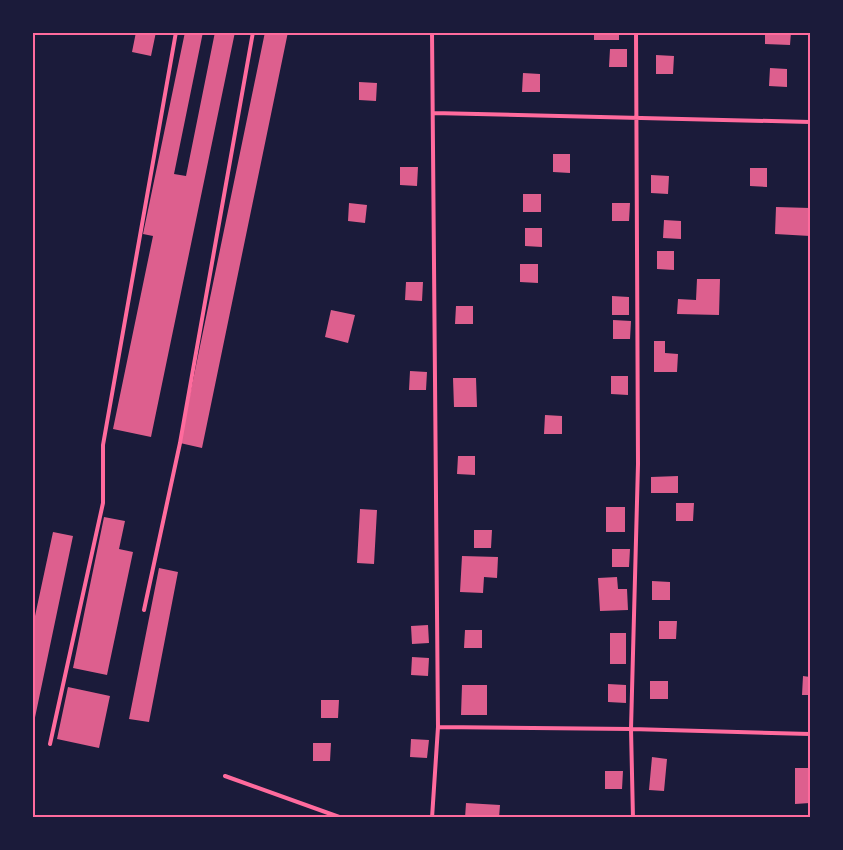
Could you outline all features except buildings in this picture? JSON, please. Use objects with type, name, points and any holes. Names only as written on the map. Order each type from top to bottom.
[{"type":"lane","points":[[50,744],[103,503],[103,445],[176,32]]},
{"type":"lane","points":[[144,610],[180,443],[253,32]]},
{"type":"lane","points":[[432,32],[438,727],[432,818]]},
{"type":"lane","points":[[633,818],[631,729],[638,464],[636,32]]},
{"type":"lane","points":[[433,113],[810,122]]},
{"type":"lane","points":[[438,727],[631,729],[810,734]]},
{"type":"lane","points":[[225,776],[342,818]]}]
